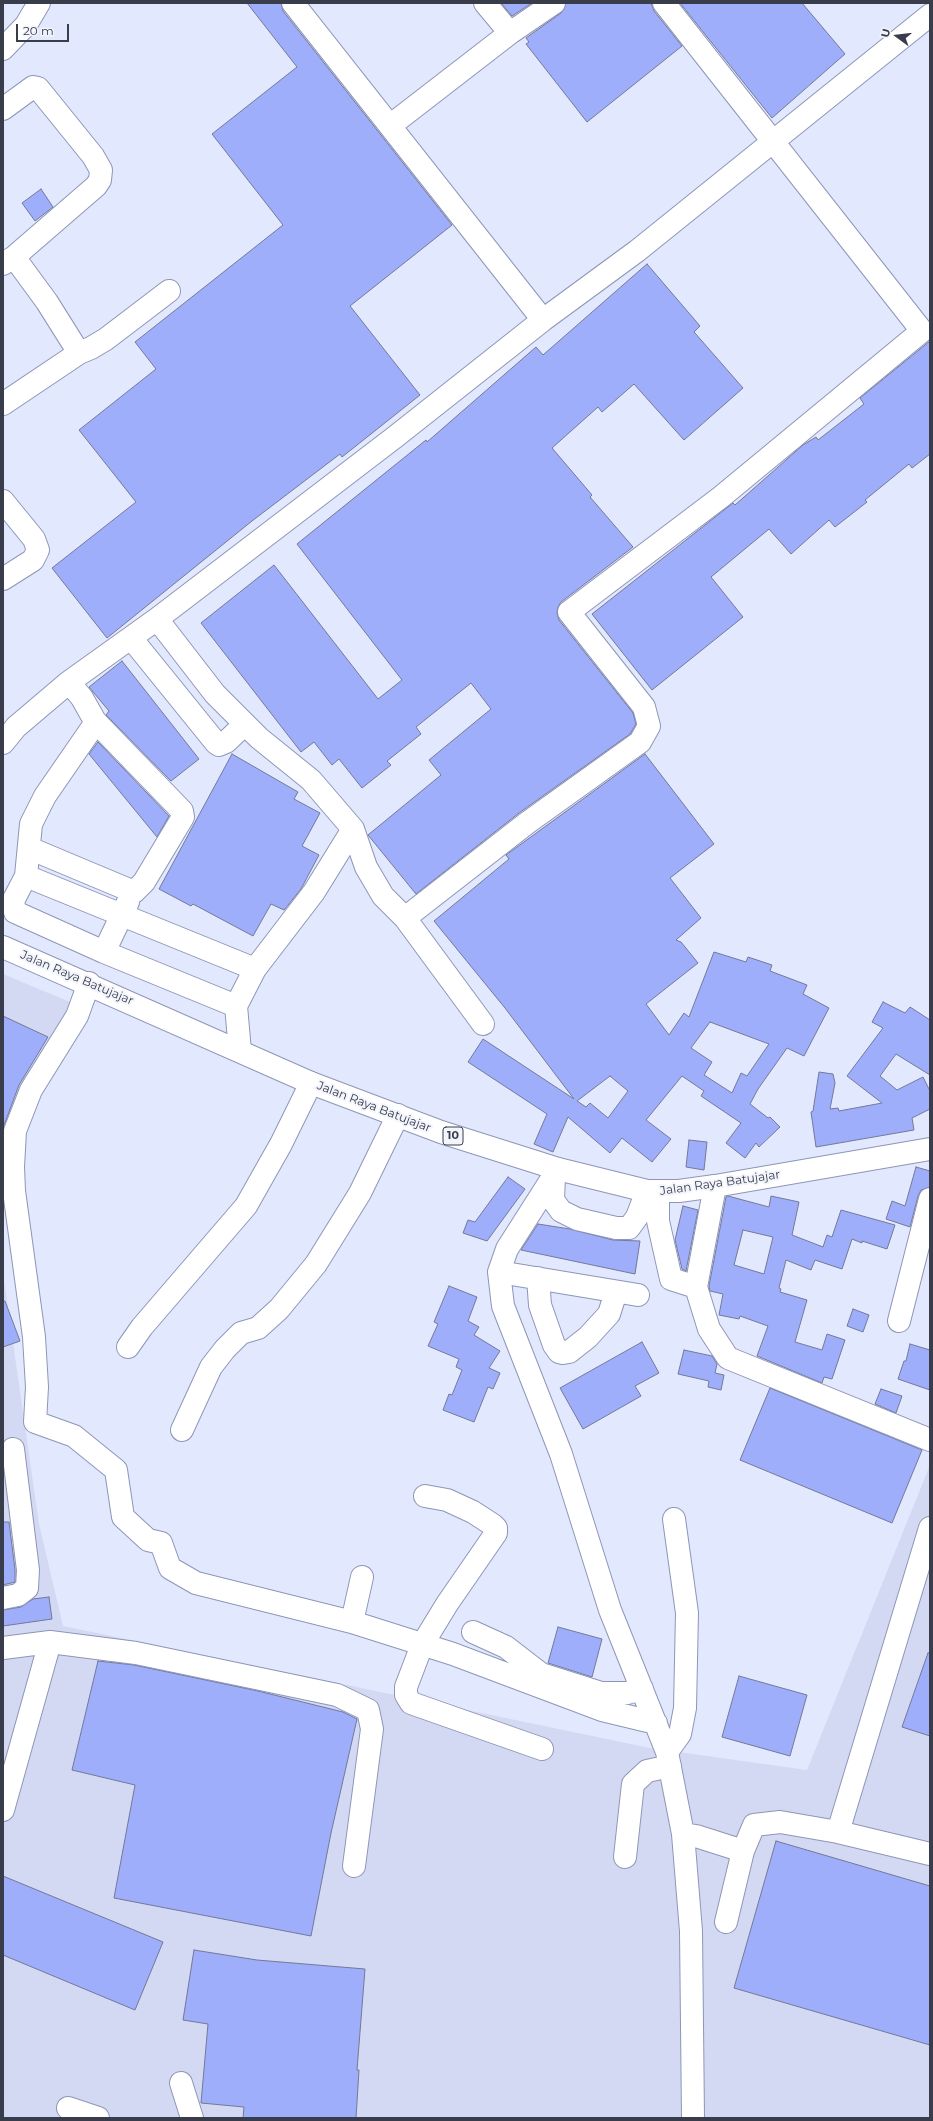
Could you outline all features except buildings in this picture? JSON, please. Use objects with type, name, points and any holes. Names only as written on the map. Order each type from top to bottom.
[{"type":"main road","points":[[3,49],[26,25],[39,3]]},
{"type":"main road","points":[[293,3],[391,125],[543,320]]},
{"type":"main road","points":[[485,3],[510,33]]},
{"type":"main road","points":[[391,125],[510,33],[554,3]]},
{"type":"main road","points":[[405,918],[527,823],[640,742],[649,726],[644,707],[569,612],[721,497],[927,333],[773,142],[664,3]]},
{"type":"main road","points":[[3,743],[16,727],[69,682],[157,619],[395,437],[543,320],[637,251],[930,15]]},
{"type":"main road","points":[[5,104],[33,87],[38,88],[93,156],[101,170],[100,180],[96,186],[9,260],[47,302],[79,353]]},
{"type":"main road","points":[[3,404],[79,353],[106,339],[170,291]]},
{"type":"main road","points":[[3,501],[34,539],[38,550],[34,560],[3,579]]},
{"type":"main road","points":[[157,619],[215,694],[259,738],[311,780],[353,829],[366,867],[384,896],[405,918],[483,1024]]},
{"type":"main road","points":[[131,638],[216,743],[219,745],[226,742],[245,724]]},
{"type":"main road","points":[[69,682],[82,698],[95,721],[182,811],[183,817],[144,882],[134,892],[121,914],[104,952]]},
{"type":"main road","points":[[95,721],[92,730],[45,796],[31,824],[26,876],[13,901],[15,912],[104,952],[236,1006]]},
{"type":"main road","points":[[240,1051],[236,1006],[256,969],[314,892],[353,829]]},
{"type":"main road","points":[[29,848],[134,892]]},
{"type":"main road","points":[[26,876],[256,969]]},
{"type":"main road","name":"Jalan Raya Batujajar","points":[[3,946],[311,1083],[441,1132],[556,1172],[653,1192],[715,1186],[930,1149]]},
{"type":"main road","points":[[89,983],[77,1016],[31,1090],[15,1131],[13,1167],[14,1191],[34,1337],[38,1387],[35,1422],[74,1436],[116,1470],[123,1517],[148,1540],[161,1543],[170,1568],[196,1583],[352,1622],[453,1654],[602,1710],[656,1723]]},
{"type":"main road","points":[[128,1347],[142,1327],[246,1206],[281,1144],[311,1083]]},
{"type":"main road","points":[[182,1430],[211,1367],[224,1349],[241,1333],[258,1328],[279,1310],[316,1264],[360,1193],[398,1115]]},
{"type":"main road","points":[[556,1172],[553,1200],[561,1211],[577,1219],[616,1228],[629,1228],[653,1192]]},
{"type":"main road","points":[[556,1172],[507,1249],[498,1272],[503,1306],[561,1454],[610,1610],[669,1759],[683,1834],[691,1931],[693,2118]]},
{"type":"main road","points":[[715,1186],[696,1279],[696,1287],[709,1329],[728,1358],[930,1440]]},
{"type":"main road","points":[[653,1192],[671,1279],[696,1287]]},
{"type":"main road","points":[[899,1321],[930,1199]]},
{"type":"main road","points":[[498,1272],[638,1295]]},
{"type":"main road","points":[[538,1278],[540,1305],[554,1345],[559,1352],[563,1353],[569,1352],[588,1337],[609,1314],[616,1292]]},
{"type":"main road","points":[[3,1598],[18,1595],[27,1588],[28,1570],[13,1449]]},
{"type":"main road","points":[[425,1496],[447,1500],[473,1512],[493,1525],[496,1528],[496,1533],[447,1604],[422,1645],[406,1687],[406,1695],[411,1703],[542,1749]]},
{"type":"main road","points":[[625,1857],[633,1784],[647,1771],[669,1759],[680,1734],[685,1708],[687,1613],[674,1518]]},
{"type":"main road","points":[[838,1832],[930,1528]]},
{"type":"main road","points":[[352,1622],[362,1577]]},
{"type":"main road","points":[[473,1632],[506,1647],[541,1674],[601,1693],[627,1693],[642,1689]]},
{"type":"main road","points":[[3,1648],[50,1642],[136,1653],[337,1695],[368,1710],[372,1729],[354,1866]]},
{"type":"main road","points":[[3,1810],[50,1642]]},
{"type":"main road","points":[[726,1922],[743,1851],[754,1825],[780,1822],[838,1832],[930,1854]]},
{"type":"main road","points":[[683,1834],[696,1836],[743,1851]]},
{"type":"main road","points":[[181,2084],[192,2118]]},
{"type":"main road","points":[[68,2108],[98,2118]]},
{"type":"shaded area","points":[[3,974],[70,1002],[3,1167]]},
{"type":"shaded area","points":[[3,1273],[39,1524],[63,1626],[650,1748],[807,1770],[930,1465],[930,2118],[3,2118]]}]
